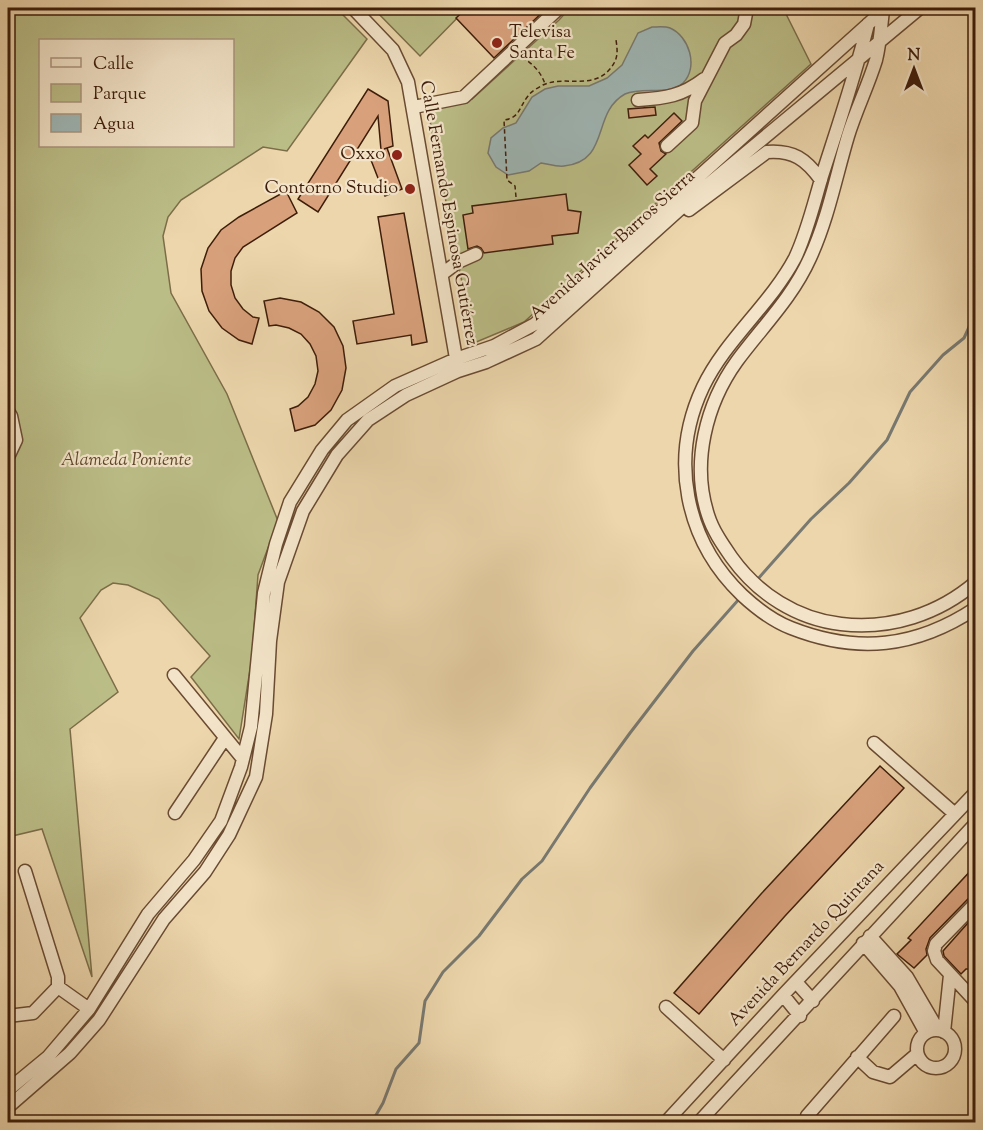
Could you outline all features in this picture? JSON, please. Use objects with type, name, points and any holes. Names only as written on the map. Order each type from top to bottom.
[{"type":"street","name":"Calle Fernando Espinosa Gutiérrez","points":[[353,8],[393,50],[408,82],[457,365]]},
{"type":"street","points":[[414,107],[464,97],[559,8]]},
{"type":"street","points":[[667,146],[692,123],[695,100],[725,43],[744,24],[747,8]]},
{"type":"street","name":"Avenida Javier Barros Sierra","points":[[8,1090],[48,1057],[89,1009],[148,914],[194,860],[221,821],[243,759],[253,711],[264,593],[281,529],[290,502],[322,450],[347,420],[395,386],[457,365],[486,362],[536,339],[700,191],[920,8]]},
{"type":"street","points":[[885,9],[876,58],[848,134],[811,257],[785,303],[757,335],[722,384],[707,418],[701,465],[702,486],[708,515],[721,543],[738,566],[763,592],[793,611],[824,622],[856,626],[894,623],[928,612],[975,582]]},
{"type":"street","name":"Avenida Javier Barros Sierra","points":[[8,1107],[70,1053],[99,1020],[164,919],[205,872],[229,835],[256,777],[266,714],[270,641],[278,582],[302,513],[337,455],[368,420],[406,394],[535,324],[885,9]]},
{"type":"street","points":[[868,23],[859,59],[796,256],[771,295],[721,356],[704,387],[693,414],[687,439],[685,465],[693,518],[706,548],[725,578],[756,607],[787,627],[822,639],[855,644],[896,642],[937,630],[975,608]]},
{"type":"street","points":[[638,100],[677,95],[689,90],[708,76]]},
{"type":"street","points":[[646,239],[767,152],[794,153],[812,167],[821,180]]},
{"type":"street","points":[[442,274],[458,262],[476,254]]},
{"type":"street","points":[[8,411],[16,440],[8,457]]},
{"type":"street","points":[[174,675],[243,759]]},
{"type":"street","points":[[175,813],[225,738]]},
{"type":"street","points":[[874,743],[955,814]]},
{"type":"street","name":"Avenida Bernardo Quintana","points":[[666,1122],[975,792]]},
{"type":"street","points":[[699,1122],[800,1016],[866,939],[975,823]]},
{"type":"street","points":[[8,1016],[33,1013],[58,987],[58,977],[25,871]]},
{"type":"street","points":[[975,903],[936,944],[934,951],[937,960],[975,1002]]},
{"type":"street","points":[[866,939],[936,1032],[953,1041],[954,1053],[948,1064],[942,1067],[930,1067],[924,1064],[917,1054],[918,1042],[936,1032],[950,975]]},
{"type":"street","points":[[796,982],[813,1000]]},
{"type":"street","points":[[58,987],[89,1009]]},
{"type":"street","points":[[783,995],[800,1016]]},
{"type":"street","points":[[666,1008],[724,1060]]},
{"type":"street","points":[[807,1116],[894,1016]]},
{"type":"street","points":[[857,1057],[873,1072],[890,1077],[917,1054]]},
{"type":"path","points":[[516,197],[515,186],[507,180],[504,120],[518,115],[530,93],[545,84],[558,81],[588,81],[606,74],[616,62],[618,51],[616,40]]},
{"type":"path","points":[[514,51],[531,62],[545,84]]},
{"type":"green space","name":"Alameda Poniente","points":[[8,8],[336,8],[367,39],[287,151],[263,147],[181,200],[168,217],[163,236],[171,293],[227,394],[278,521],[258,575],[252,657],[239,739],[191,677],[210,656],[159,599],[128,585],[113,583],[101,590],[80,618],[118,692],[70,729],[92,977],[42,829],[8,837]]},
{"type":"green space","points":[[373,8],[419,8],[423,12],[427,8],[467,8],[420,56]]},
{"type":"green space","points":[[570,8],[783,8],[811,64],[524,322],[474,343],[428,111],[472,99]]},
{"type":"water","points":[[652,27],[670,28],[677,32],[687,45],[691,61],[688,76],[683,83],[670,89],[625,94],[615,102],[608,113],[589,155],[579,162],[561,166],[541,163],[529,171],[508,175],[496,167],[488,153],[491,138],[503,128],[516,123],[532,97],[545,89],[558,86],[589,86],[607,78],[622,65],[638,33]]},
{"type":"building","name":"Televisa Santa Fe","points":[[467,8],[547,8],[494,58],[456,18]]},
{"type":"building","points":[[368,89],[388,101],[393,146],[387,148],[402,189],[385,196],[369,155],[381,150],[378,116],[318,212],[298,199]]},
{"type":"building","points":[[655,107],[656,115],[629,118],[628,109]]},
{"type":"building","points":[[674,113],[682,121],[659,143],[661,151],[666,154],[650,169],[657,176],[647,185],[629,165],[641,154],[633,146],[645,135],[648,138]]},
{"type":"building","points":[[286,191],[297,213],[243,247],[235,258],[231,271],[231,285],[235,298],[243,309],[253,317],[259,318],[252,344],[239,340],[222,328],[209,311],[202,291],[201,269],[208,248],[221,230],[239,217]]},
{"type":"building","points":[[566,194],[568,210],[581,212],[578,233],[552,236],[553,244],[484,253],[477,246],[468,249],[463,215],[473,213],[472,206]]},
{"type":"building","points":[[404,213],[427,342],[412,345],[411,335],[357,344],[353,321],[394,314],[378,217]]},
{"type":"building","points":[[280,298],[301,302],[319,312],[334,327],[343,346],[346,368],[342,390],[331,410],[315,425],[295,431],[290,409],[298,406],[308,397],[315,384],[318,371],[316,356],[310,344],[301,334],[289,328],[269,326],[264,301]]},
{"type":"building","points":[[880,766],[904,788],[785,916],[699,1014],[674,993],[761,894]]},
{"type":"building","points":[[975,866],[975,895],[970,897],[930,938],[926,949],[927,955],[914,968],[897,954],[911,940],[908,938]]},
{"type":"building","points":[[975,915],[975,967],[966,969],[961,974],[944,956],[943,951]]},
{"type":"waterway","points":[[757,580],[811,519],[849,483],[887,440],[910,392],[943,355],[964,338],[976,312]]},
{"type":"waterway","points":[[372,1122],[383,1103],[396,1069],[419,1043],[425,1001],[443,972],[479,936],[522,879],[542,861],[590,788],[630,733],[693,651],[740,598]]},
{"type":"place","name":"Televisa Santa Fe","points":[[497,43]]},
{"type":"place","name":"Oxxo","points":[[397,155]]},
{"type":"place","name":"Contorno Studio","points":[[410,189]]}]
